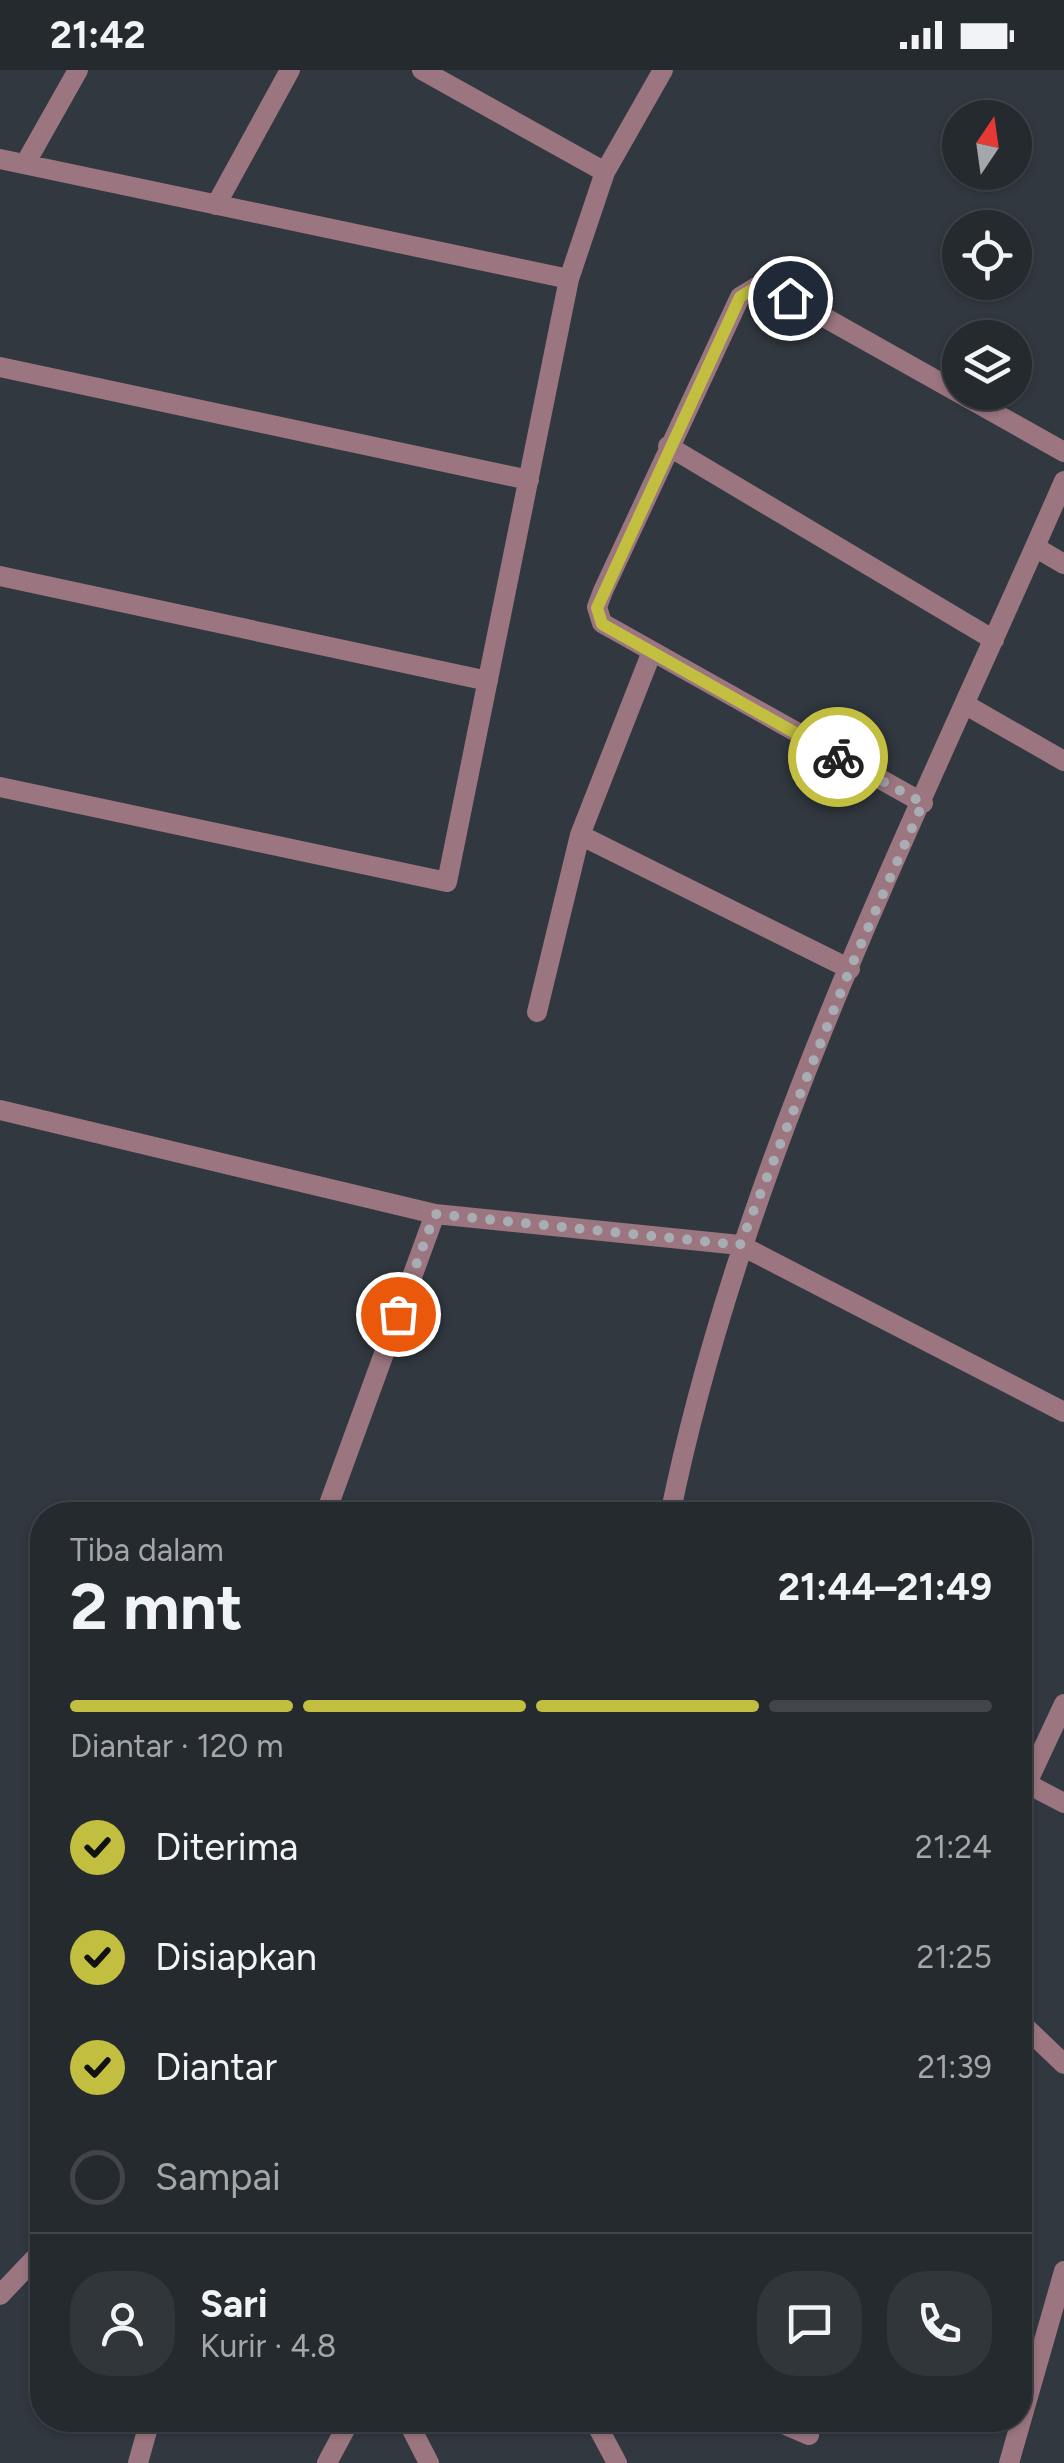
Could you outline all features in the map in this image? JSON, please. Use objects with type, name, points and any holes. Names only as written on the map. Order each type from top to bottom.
[{"type":"street","points":[[26,164],[78,70]]},
{"type":"street","points":[[216,205],[290,70]]},
{"type":"street","points":[[422,70],[605,172]]},
{"type":"street","points":[[0,787],[446,882],[570,279],[605,172],[662,70]]},
{"type":"street","points":[[0,159],[570,279]]},
{"type":"street","points":[[923,803],[651,654],[602,624],[597,608],[668,446],[740,297],[758,286],[790,298],[1064,452]]},
{"type":"street","points":[[0,367],[528,480]]},
{"type":"street","points":[[668,446],[994,640]]},
{"type":"street","points":[[673,1502],[686,1436],[740,1245],[850,969],[1064,482]]},
{"type":"street","points":[[1035,547],[1064,564]]},
{"type":"street","points":[[0,576],[488,681]]},
{"type":"street","points":[[537,1012],[580,835],[651,654]]},
{"type":"street","points":[[966,706],[1064,761]]},
{"type":"street","points":[[580,835],[850,969]]},
{"type":"street","points":[[0,1110],[435,1214],[740,1245],[1064,1412]]},
{"type":"street","points":[[330,1502],[435,1214]]},
{"type":"street","points":[[1032,1765],[1064,1704]]},
{"type":"street","points":[[1032,1786],[1064,1802]]},
{"type":"street","points":[[1032,2033],[1064,2064]]},
{"type":"street","points":[[0,2296],[30,2264]]},
{"type":"street","points":[[1032,2374],[1064,2271]]},
{"type":"street","points":[[138,2463],[147,2432]]},
{"type":"street","points":[[327,2463],[344,2432]]},
{"type":"street","points":[[413,2432],[429,2463]]},
{"type":"street","points":[[600,2432],[617,2463]]},
{"type":"street","points":[[802,2432],[809,2435]]},
{"type":"street","points":[[1009,2463],[1017,2432]]},
{"type":"way so far","points":[[398,1314],[435,1214],[740,1245],[850,969],[923,803],[838,757]]},
{"type":"route","points":[[790,298],[758,286],[740,297],[668,446],[597,608],[602,624],[838,757]]}]
